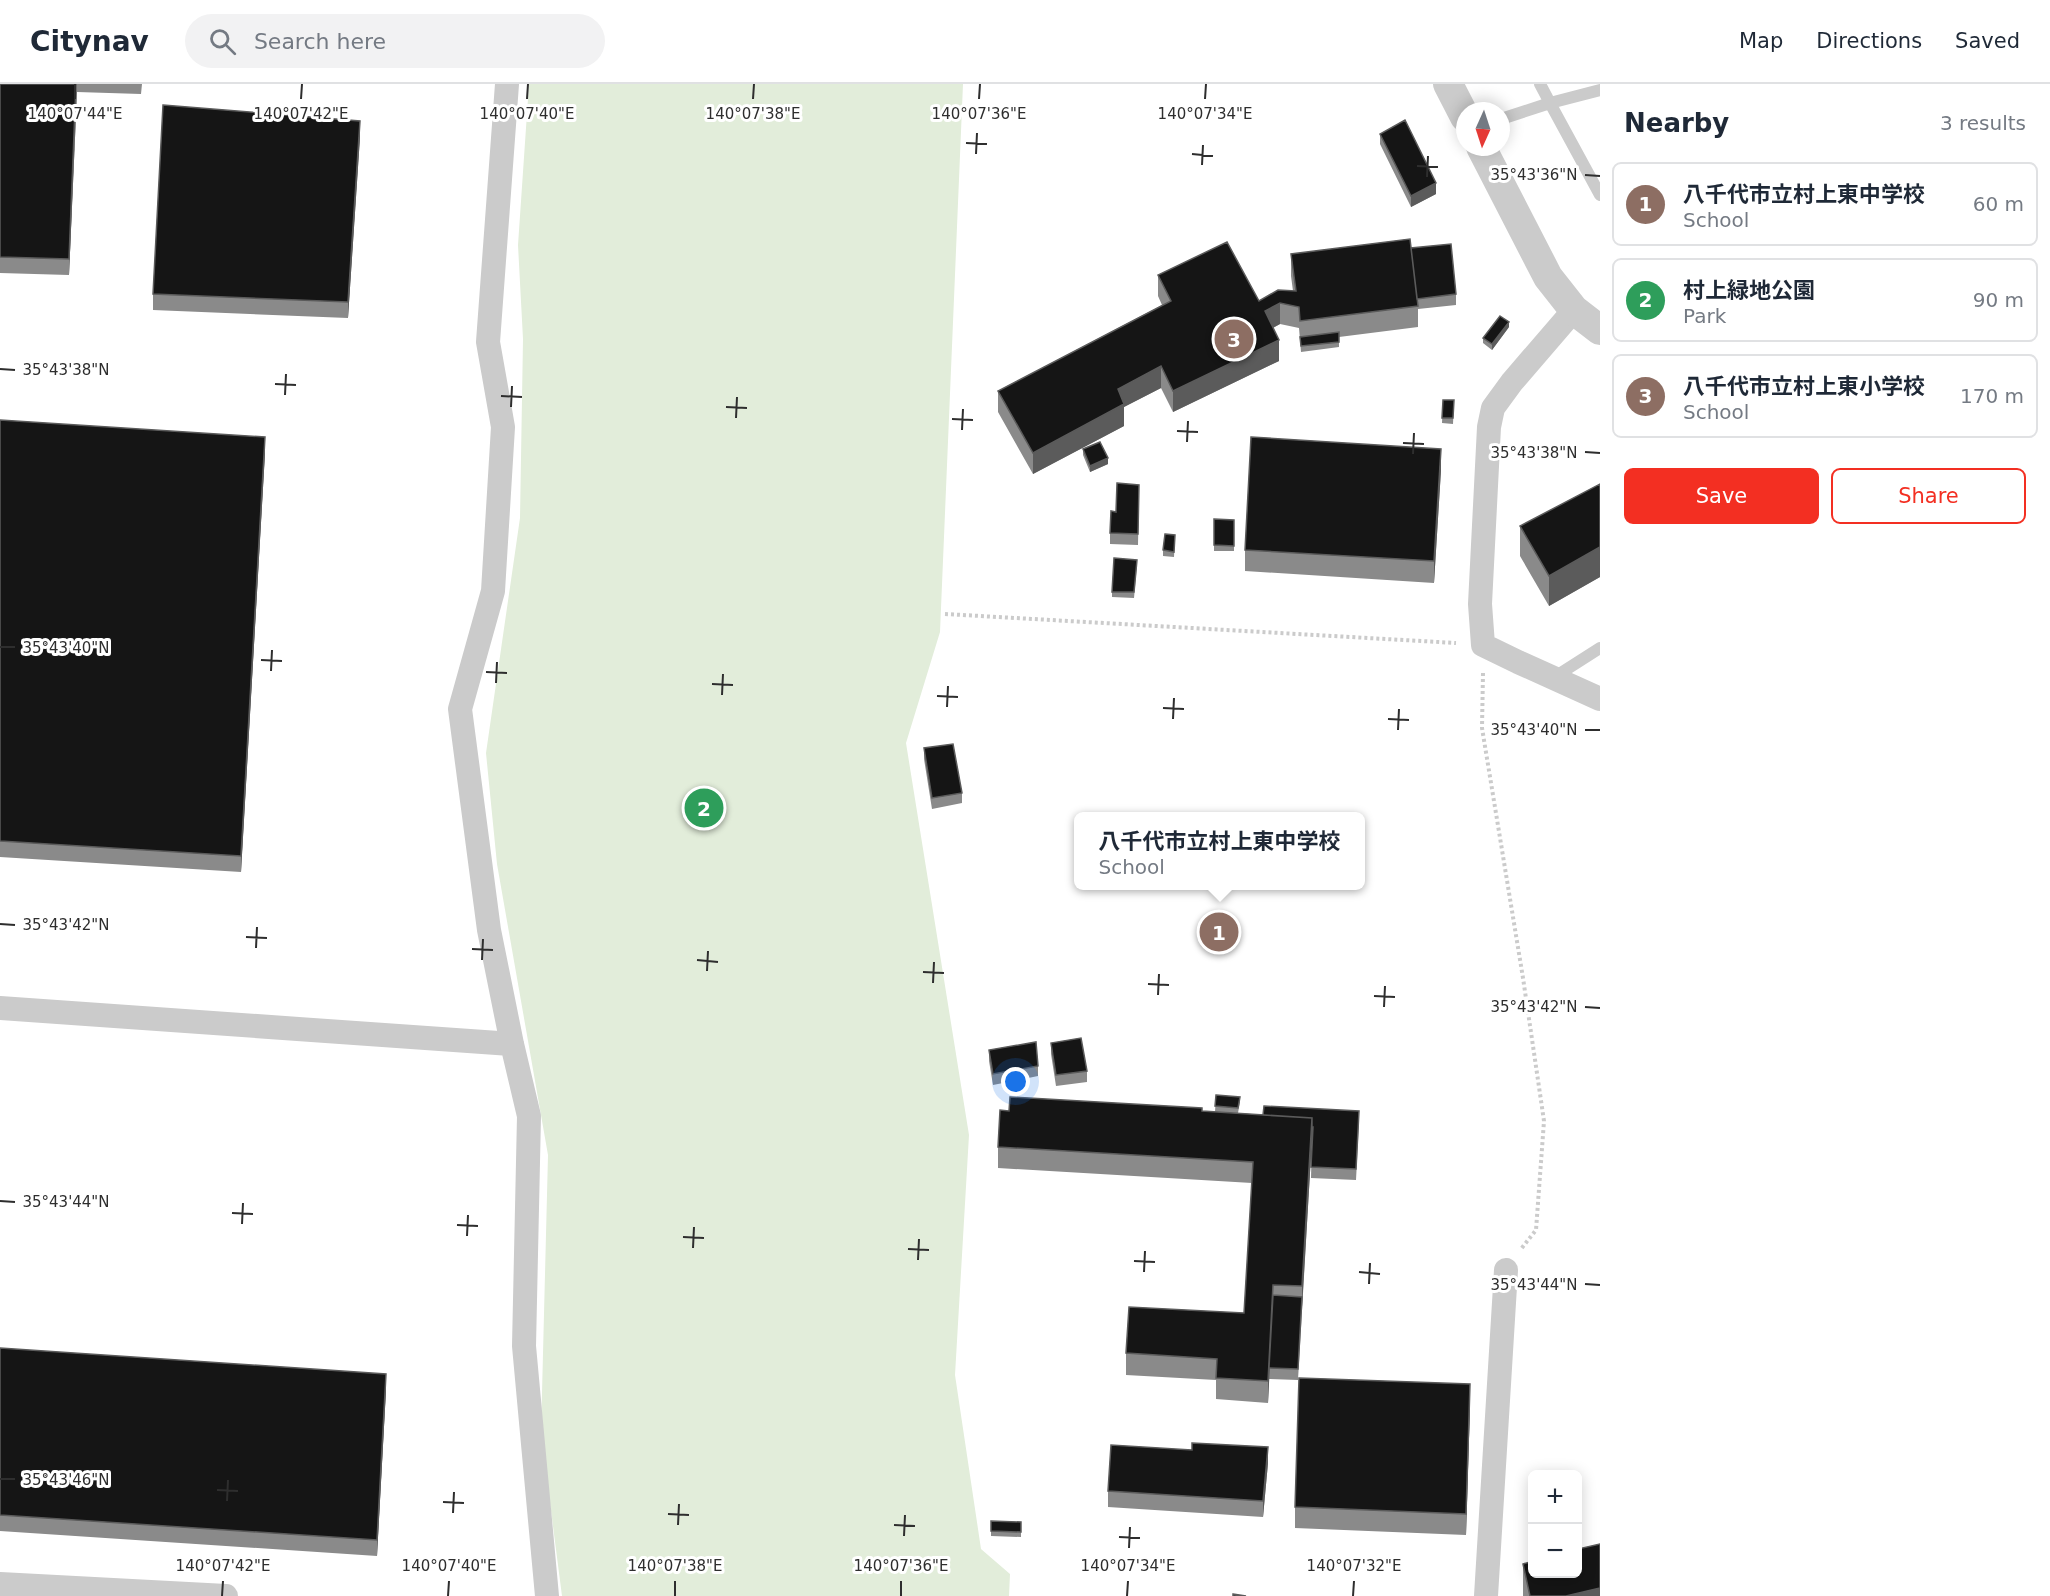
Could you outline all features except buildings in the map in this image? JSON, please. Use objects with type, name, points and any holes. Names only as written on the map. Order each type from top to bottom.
[{"type":"street","points":[[507,84],[488,342],[503,426],[493,591],[460,709],[489,930],[529,1116],[524,1346],[547,1596]]},
{"type":"street","points":[[1448,84],[1457,102]]},
{"type":"street","points":[[1485,156],[1548,277],[1574,310],[1600,330]]},
{"type":"street","points":[[1574,310],[1512,382],[1493,408],[1488,427],[1480,604],[1483,645],[1600,699]]},
{"type":"street","points":[[0,1008],[512,1044]]},
{"type":"street","points":[[1486,1596],[1506,1270]]},
{"type":"street","points":[[0,1584],[226,1596]]},
{"type":"lane","points":[[1540,84],[1600,195]]},
{"type":"lane","points":[[1510,116],[1600,90]]},
{"type":"lane","points":[[1553,678],[1600,648]]},
{"type":"path","points":[[945,614],[1483,645],[1482,728],[1544,1122],[1536,1230],[1506,1270]]},
{"type":"green space","points":[[529,84],[963,84],[940,632],[906,743],[969,1135],[955,1375],[981,1549],[1010,1574],[1009,1596],[562,1596],[541,1433],[548,1155],[497,864],[486,753],[520,518],[523,339],[518,245]]},
{"type":"place","name":"八千代市立村上東小学校","points":[[1234,339]]},
{"type":"place","name":"村上緑地公園","points":[[704,808]]},
{"type":"place","name":"八千代市立村上東中学校","points":[[1219,932]]}]
